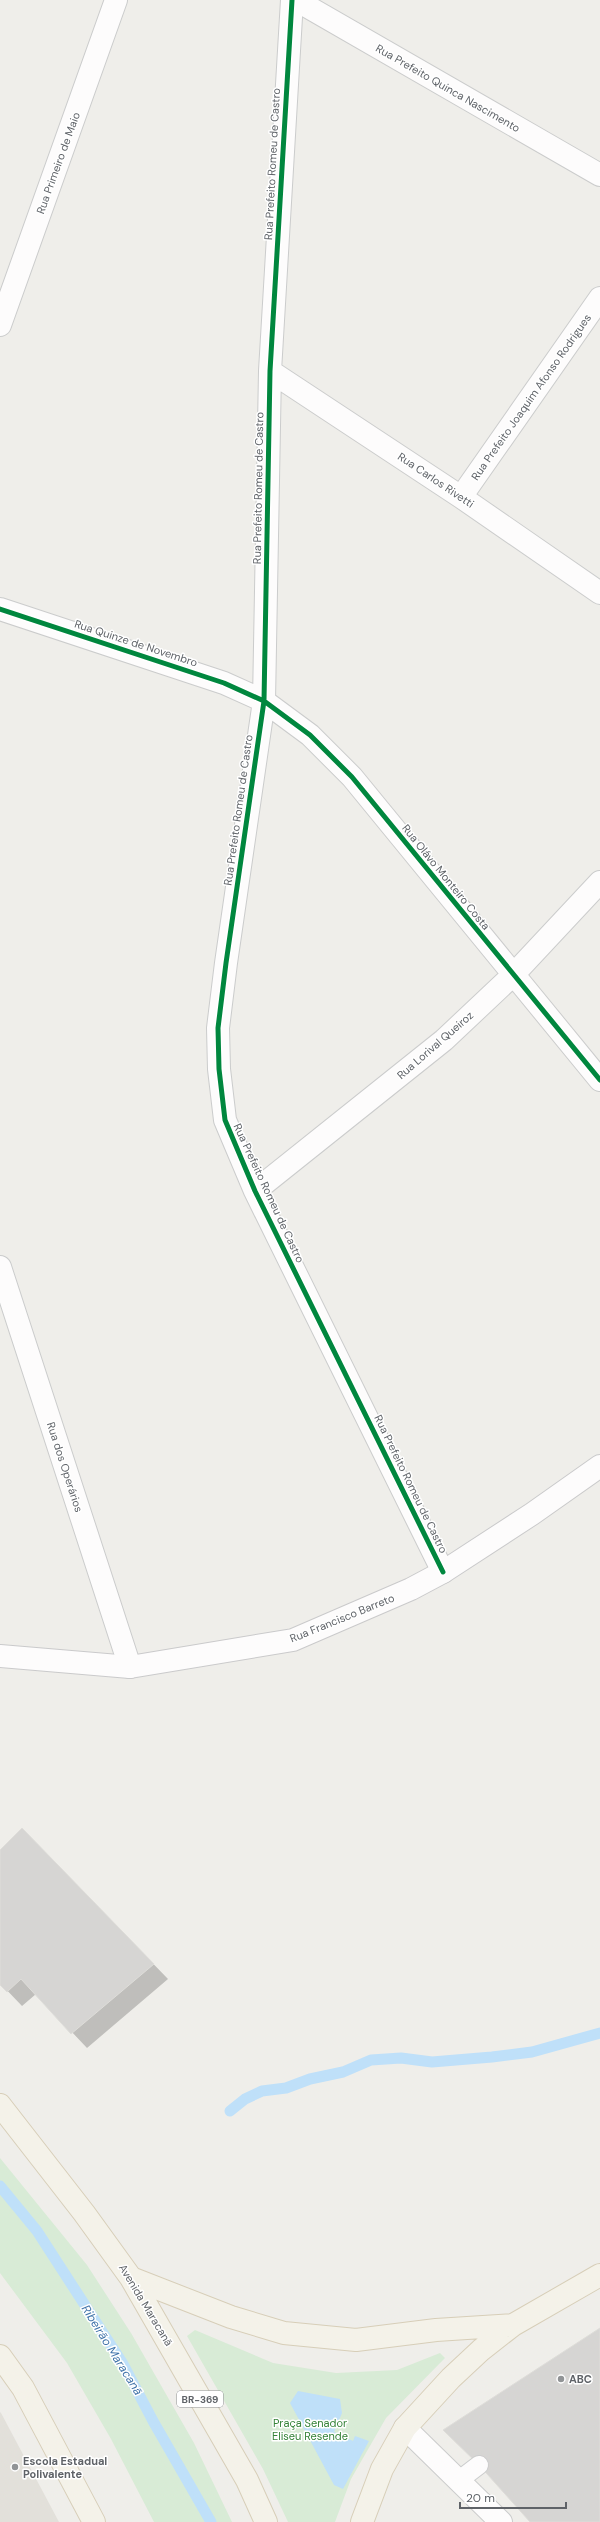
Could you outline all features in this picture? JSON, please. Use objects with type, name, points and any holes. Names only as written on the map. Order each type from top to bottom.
[{"type":"main road","name":"Avenida Maracanã","points":[[0,2105],[84,2213],[131,2278],[247,2480],[266,2522]]},
{"type":"main road","points":[[362,2522],[382,2469],[405,2428],[481,2350],[513,2325],[600,2275]]},
{"type":"main road","points":[[131,2278],[231,2317],[284,2333],[356,2340],[436,2330],[513,2325]]},
{"type":"main road","points":[[0,2356],[22,2388],[94,2522]]},
{"type":"street","name":"Rua Primeiro de Maio","points":[[0,325],[116,0]]},
{"type":"street","name":"Rua Prefeito Romeu de Castro","points":[[292,0],[270,370],[264,701],[218,1028],[219,1069],[225,1120],[255,1191],[443,1572]]},
{"type":"street","name":"Rua Prefeito Quinca Nascimento","points":[[296,0],[600,175]]},
{"type":"street","name":"Rua Prefeito Joaquim Afonso Rodrigues","points":[[461,496],[600,298]]},
{"type":"street","name":"Rua Carlos Rivetti","points":[[270,370],[461,496],[600,593]]},
{"type":"street","name":"Rua Quinze de Novembro","points":[[0,608],[224,683],[264,701]]},
{"type":"street","name":"Rua Olávo Monteiro Costa","points":[[264,701],[310,735],[352,777],[600,1080]]},
{"type":"street","name":"Rua Lorival Queiroz","points":[[255,1191],[444,1040],[513,975],[600,882]]},
{"type":"street","name":"Rua dos Operários","points":[[0,1267],[130,1667]]},
{"type":"street","name":"Rua Francisco Barreto","points":[[0,1656],[130,1667],[293,1640],[411,1589],[443,1572],[532,1514],[600,1466]]},
{"type":"street","points":[[405,2428],[501,2522]]},
{"type":"lane","points":[[458,2481],[479,2465]]},
{"type":"shaded area","name":"Escola Estadual Polivalente","points":[[0,2412],[1,2413],[59,2522],[0,2522]]},
{"type":"green space","points":[[0,2158],[87,2265],[131,2333],[194,2443],[232,2522],[154,2522],[111,2439],[67,2363],[0,2273]]},
{"type":"green space","name":"Praça Senador Eliseu Resende","points":[[195,2330],[273,2363],[336,2373],[397,2370],[440,2353],[445,2358],[386,2418],[351,2479],[335,2522],[288,2522],[263,2469],[187,2336]]},
{"type":"water","points":[[298,2391],[340,2399],[342,2413],[334,2432],[353,2441],[355,2436],[369,2441],[343,2489],[334,2485],[290,2403]]},
{"type":"building","points":[[22,1828],[154,1964],[71,2034],[21,1979],[7,1992],[0,1985],[0,1850]]},
{"type":"building","name":"ABC","points":[[600,2328],[600,2522],[530,2522],[479,2465],[443,2430]]},
{"type":"waterway","points":[[230,2111],[245,2099],[262,2091],[286,2088],[310,2079],[343,2072],[371,2060],[401,2058],[432,2062],[492,2057],[532,2052],[600,2033]]},
{"type":"waterway","name":"Ribeirão Maracanã","points":[[0,2186],[37,2231],[123,2364],[153,2421],[211,2522]]},
{"type":"cycle path","points":[[292,0],[270,371],[264,701],[218,1028],[219,1069],[225,1120],[255,1191],[443,1572]]},
{"type":"cycle path","points":[[0,609],[224,683],[264,701],[310,735],[352,777],[600,1080]]},
{"type":"place","name":"ABC","points":[[561,2379]]},
{"type":"place","name":"Escola Estadual Polivalente","points":[[15,2467]]}]
